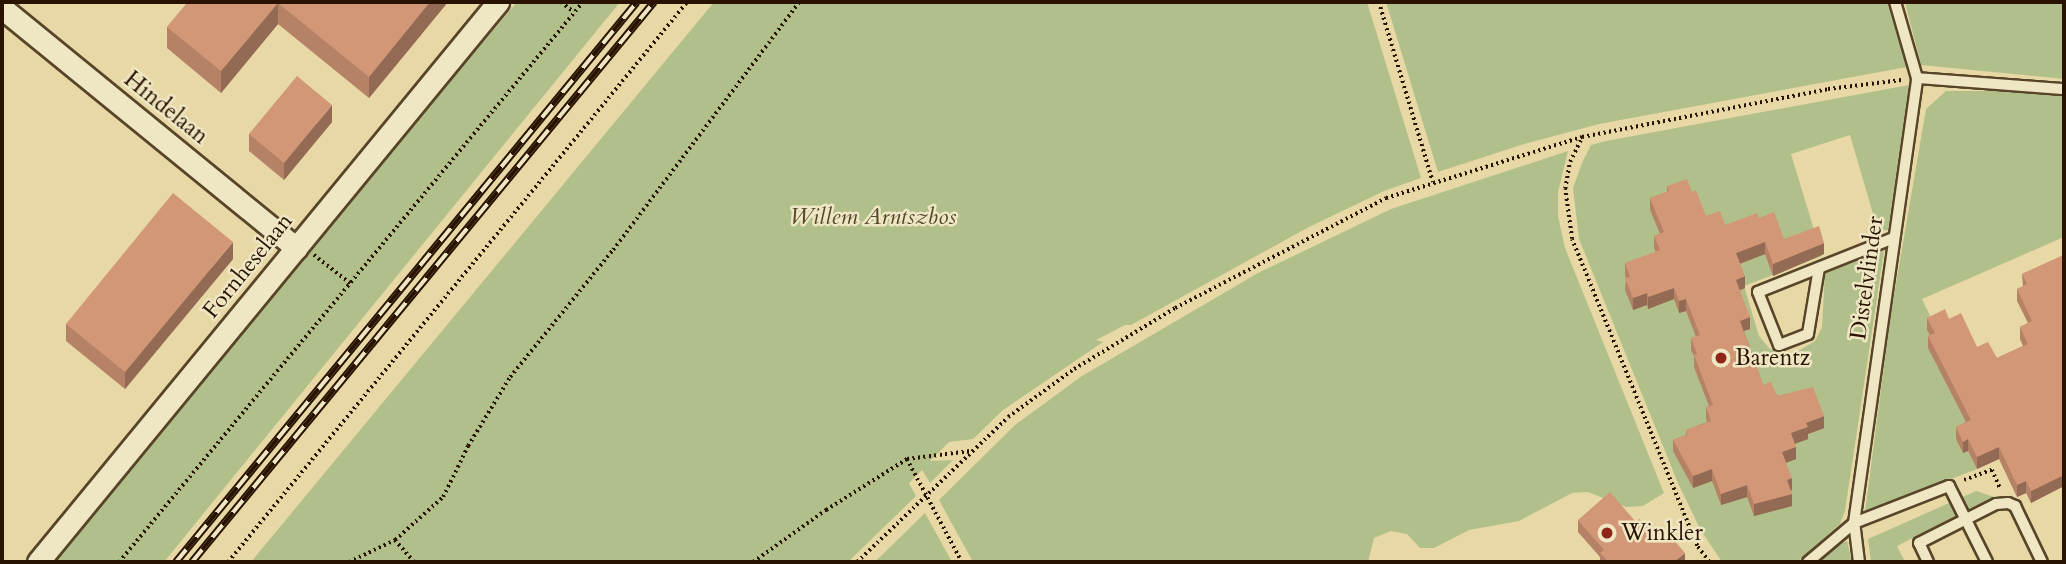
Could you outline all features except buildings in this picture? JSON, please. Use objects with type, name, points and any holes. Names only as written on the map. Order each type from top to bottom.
[{"type":"street","name":"Fornheselaan","points":[[38,562],[498,2]]},
{"type":"street","name":"Hindelaan","points":[[2,8],[296,248]]},
{"type":"lane","name":"Distelvlinder","points":[[1859,562],[1854,523],[1917,78],[1895,2]]},
{"type":"lane","points":[[1917,78],[2064,89]]},
{"type":"lane","points":[[1819,268],[1808,334],[1779,345],[1758,292],[1894,238]]},
{"type":"lane","points":[[1808,562],[1854,523],[1949,486],[1987,562]]},
{"type":"lane","points":[[1928,562],[1919,543],[1996,504],[2008,503],[2015,506],[2042,562]]},
{"type":"path","points":[[561,2],[574,12]]},
{"type":"path","points":[[120,562],[583,2]]},
{"type":"path","points":[[229,562],[687,2]]},
{"type":"path","points":[[1378,2],[1433,182]]},
{"type":"path","points":[[349,562],[395,540],[443,497],[468,446],[510,377],[613,250],[796,3]]},
{"type":"path","points":[[857,562],[928,497],[972,450],[1008,417],[1074,369],[1175,308],[1386,198],[1582,137],[1828,89],[1917,78]]},
{"type":"path","points":[[1582,137],[1570,162],[1565,189],[1572,239],[1697,546],[1709,562]]},
{"type":"path","points":[[296,248],[307,250],[350,283]]},
{"type":"path","points":[[753,562],[826,510],[907,459],[972,450]]},
{"type":"path","points":[[907,459],[962,562]]},
{"type":"path","points":[[1949,486],[1992,470],[2008,503]]},
{"type":"path","points":[[395,540],[414,562]]},
{"type":"green space","points":[[517,2],[620,2],[164,562],[54,562],[357,191]]},
{"type":"green space","name":"Willem Arntszbos","points":[[714,2],[1367,2],[1421,178],[1384,191],[1307,228],[1131,325],[1125,325],[1096,340],[1103,342],[1003,410],[973,439],[949,442],[930,461],[953,460],[930,483],[922,470],[909,483],[916,496],[848,562],[251,562]]},
{"type":"green space","points":[[1386,2],[1887,2],[1907,67],[1599,124],[1524,144],[1438,172]]},
{"type":"green space","points":[[1905,2],[2064,2],[2064,79],[1921,65]]},
{"type":"green space","points":[[1909,85],[1888,230],[1878,231],[1850,135],[1791,154],[1822,256],[1744,286],[1759,336],[1770,349],[1782,355],[1793,354],[1815,341],[1822,327],[1825,273],[1884,251],[1845,511],[1840,524],[1797,562],[1722,562],[1700,529],[1678,483],[1579,239],[1573,188],[1582,163],[1591,145],[1606,141]]},
{"type":"green space","points":[[1946,91],[2032,91],[2064,95],[2064,237],[1922,299],[1935,326],[1935,345],[1929,348],[1937,366],[1942,364],[1971,408],[1963,453],[1968,451],[1977,469],[1865,512],[1891,313],[1926,109]]},
{"type":"green space","points":[[1568,151],[1558,192],[1558,216],[1565,248],[1664,493],[1643,506],[1626,507],[1588,492],[1572,493],[1519,521],[1469,530],[1434,548],[1420,548],[1407,534],[1391,531],[1374,538],[1368,562],[973,562],[939,500],[1015,425],[1082,376],[1258,273],[1391,209]]},
{"type":"green space","points":[[1976,491],[1994,497],[1897,546],[1905,562],[1871,562],[1868,539]]},
{"type":"green space","points":[[925,513],[952,562],[874,562],[880,557]]},
{"type":"green space","points":[[1847,541],[1852,562],[1818,562],[1835,547]]},
{"type":"railway","points":[[176,562],[637,2]]},
{"type":"railway","points":[[192,562],[654,2]]},
{"type":"place","name":"Barentz","points":[[1721,358]]},
{"type":"place","name":"Winkler","points":[[1607,533]]}]
